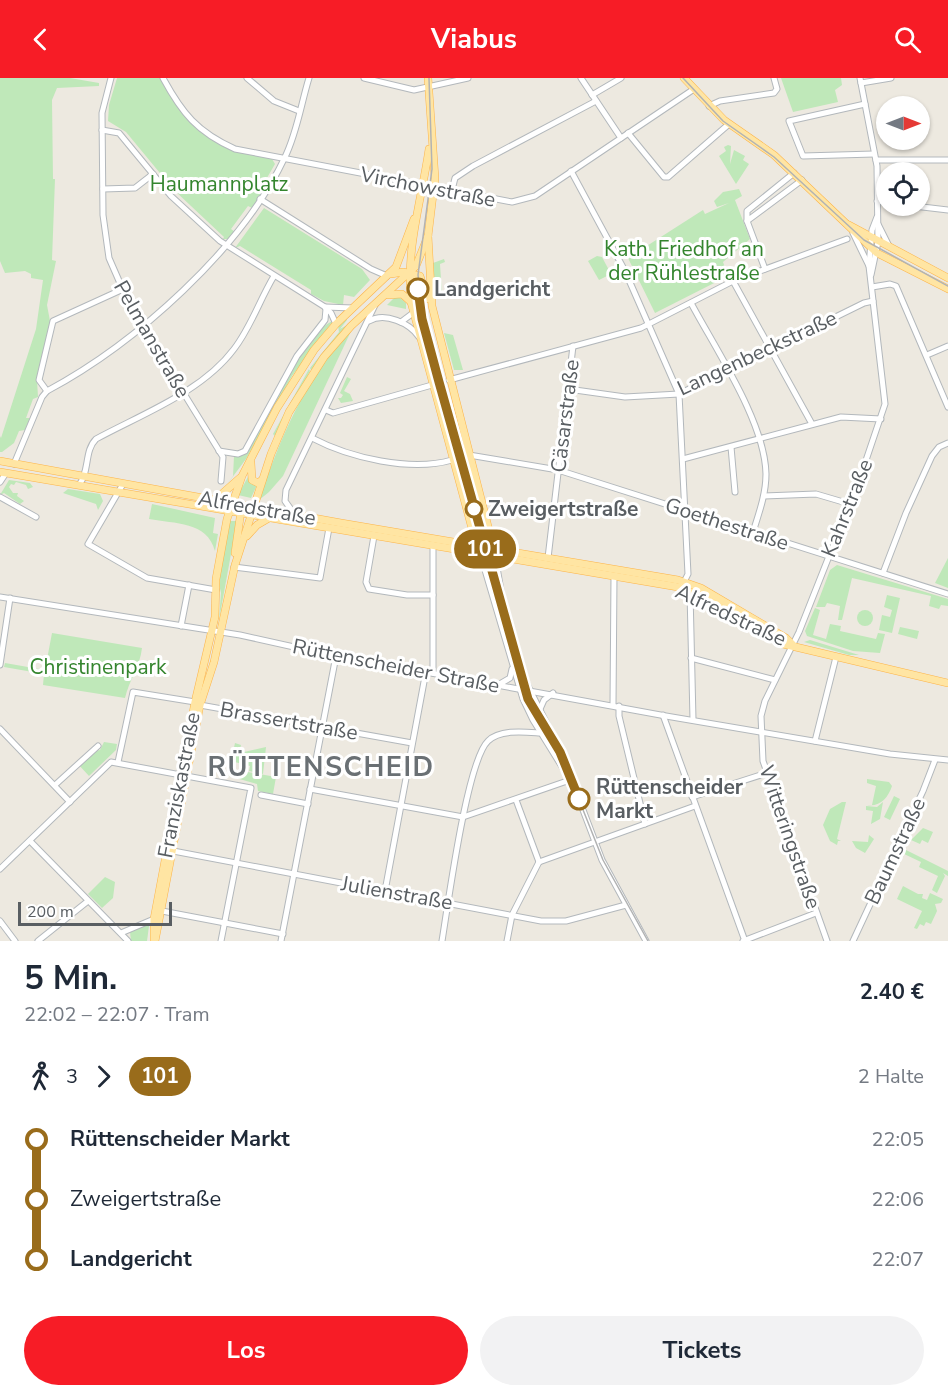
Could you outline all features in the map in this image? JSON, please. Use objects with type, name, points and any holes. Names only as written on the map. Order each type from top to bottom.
[{"type":"main road","points":[[235,566],[262,480],[278,438],[303,387],[335,343],[410,273],[422,256],[428,236],[434,187],[428,78]]},
{"type":"main road","points":[[684,78],[729,124],[770,152],[877,253],[948,289]]},
{"type":"main road","points":[[235,566],[241,513],[234,503],[242,476],[294,378],[336,324],[372,291],[399,261],[414,219],[431,138]]},
{"type":"main road","points":[[414,219],[410,273],[413,313],[452,460],[480,553]]},
{"type":"main road","points":[[846,223],[889,248],[947,275]]},
{"type":"main road","points":[[428,236],[432,306],[494,552]]},
{"type":"main road","points":[[384,277],[410,273],[421,277],[427,299],[432,306]]},
{"type":"main road","points":[[378,302],[384,277]]},
{"type":"main road","points":[[385,296],[402,294],[411,302]]},
{"type":"main road","points":[[251,460],[252,480],[258,483],[262,480]]},
{"type":"main road","name":"Alfredstraße","points":[[0,461],[477,545],[494,552],[678,587],[705,598],[783,644],[793,645]]},
{"type":"main road","name":"Alfredstraße","points":[[3,473],[480,553],[494,552],[548,558],[686,582],[767,627],[793,645]]},
{"type":"main road","points":[[215,500],[242,476]]},
{"type":"main road","name":"Franziskastraße","points":[[154,941],[154,919],[170,851],[212,630],[216,590],[230,511],[234,503]]},
{"type":"main road","points":[[241,546],[250,531],[269,518]]},
{"type":"main road","name":"Franziskastraße","points":[[197,704],[220,632],[235,566]]},
{"type":"main road","points":[[793,645],[948,683]]},
{"type":"main road","name":"Franziskastraße","points":[[154,941],[162,911],[170,851]]},
{"type":"street","name":"Pelmanstraße","points":[[111,78],[103,107],[102,129],[106,244],[121,290],[224,461],[221,481]]},
{"type":"street","name":"Virchowstraße","points":[[163,78],[182,111],[212,138],[235,149],[496,200],[521,201],[535,196],[694,89]]},
{"type":"street","points":[[247,78],[274,100],[299,111]]},
{"type":"street","points":[[14,464],[42,397],[89,367],[142,327],[185,289],[226,244],[260,199],[284,159],[309,78]]},
{"type":"street","points":[[364,78],[406,89],[429,87],[468,78]]},
{"type":"street","points":[[581,78],[621,138]]},
{"type":"street","points":[[592,95],[621,78]]},
{"type":"street","points":[[709,105],[775,92],[774,78]]},
{"type":"street","points":[[876,179],[875,157],[861,80],[891,78]]},
{"type":"street","points":[[452,190],[455,178],[473,166],[596,101]]},
{"type":"street","points":[[866,104],[789,121],[800,154],[806,157],[948,160]]},
{"type":"street","points":[[628,133],[664,177],[668,177],[729,124]]},
{"type":"street","points":[[102,129],[119,133],[171,196],[226,244],[326,307],[332,313],[336,324]]},
{"type":"street","points":[[572,171],[616,253],[679,394],[686,582],[678,587]]},
{"type":"street","points":[[765,269],[747,221],[747,211],[794,173]]},
{"type":"street","points":[[103,189],[135,188],[153,174]]},
{"type":"street","points":[[747,221],[802,180]]},
{"type":"street","points":[[260,199],[384,277]]},
{"type":"street","points":[[930,208],[948,210]]},
{"type":"street","points":[[877,217],[889,248]]},
{"type":"street","points":[[874,240],[877,217]]},
{"type":"street","points":[[874,240],[878,224]]},
{"type":"street","points":[[854,233],[869,266]]},
{"type":"street","points":[[449,380],[649,325],[734,281],[847,239]]},
{"type":"street","name":"Kahrstraße","points":[[761,731],[762,712],[793,645],[850,504],[886,397],[869,266],[870,247],[874,240]]},
{"type":"street","name":"Kahrstraße","points":[[871,275],[877,253],[874,240]]},
{"type":"street","points":[[370,269],[375,279],[372,291]]},
{"type":"street","points":[[79,485],[85,477],[91,445],[96,439],[182,392],[209,375],[224,362],[236,346],[274,276]]},
{"type":"street","points":[[734,281],[812,424]]},
{"type":"street","points":[[872,287],[890,284],[896,286],[948,407]]},
{"type":"street","points":[[47,392],[39,380],[53,321],[121,290]]},
{"type":"street","name":"Langenbeckstraße","points":[[567,389],[625,397],[679,394],[873,301]]},
{"type":"street","points":[[378,302],[378,310],[382,318]]},
{"type":"street","points":[[295,514],[285,497],[378,302]]},
{"type":"street","points":[[691,303],[728,371],[760,440],[765,466],[764,496],[753,532]]},
{"type":"street","points":[[326,307],[353,308]]},
{"type":"street","points":[[219,451],[238,454],[245,451],[297,357],[325,320],[326,307]]},
{"type":"street","points":[[401,322],[413,313]]},
{"type":"street","points":[[368,322],[382,318],[401,322],[415,330],[419,337]]},
{"type":"street","name":"Cäsarstraße","points":[[548,558],[573,346]]},
{"type":"street","points":[[927,355],[948,346]]},
{"type":"street","points":[[326,410],[335,412],[432,385]]},
{"type":"street","points":[[683,459],[840,417],[862,417],[879,422]]},
{"type":"street","points":[[312,438],[338,452],[411,464],[427,466],[452,460]]},
{"type":"street","points":[[883,573],[903,520],[932,456],[939,447],[948,443]]},
{"type":"street","points":[[731,447],[735,492]]},
{"type":"street","name":"Goethestraße","points":[[469,455],[558,470],[948,594]]},
{"type":"street","points":[[0,482],[3,473]]},
{"type":"street","points":[[123,484],[88,544],[147,578],[216,590]]},
{"type":"street","points":[[764,496],[816,494],[850,504]]},
{"type":"street","points":[[0,497],[36,517]]},
{"type":"street","points":[[235,566],[320,578],[329,528]]},
{"type":"street","points":[[374,536],[366,582],[369,589],[407,596],[433,595]]},
{"type":"street","points":[[433,545],[433,673]]},
{"type":"street","points":[[494,552],[502,596],[530,690],[561,752],[594,842],[646,941]]},
{"type":"street","points":[[480,553],[520,689],[540,733],[570,780]]},
{"type":"street","points":[[614,576],[616,706],[645,824]]},
{"type":"street","points":[[181,626],[189,585]]},
{"type":"street","points":[[690,592],[693,720]]},
{"type":"street","name":"Rüttenscheider Straße","points":[[0,597],[212,630],[336,656],[497,686],[553,693],[663,715],[935,760],[948,760]]},
{"type":"street","points":[[0,665],[10,598]]},
{"type":"street","points":[[121,933],[154,919],[162,911],[225,923],[283,939],[336,656]]},
{"type":"street","points":[[815,741],[836,657]]},
{"type":"street","points":[[691,658],[775,680]]},
{"type":"street","points":[[497,686],[510,678],[512,664]]},
{"type":"street","points":[[385,891],[426,671]]},
{"type":"street","name":"Brassertstraße","points":[[118,762],[133,692],[412,743]]},
{"type":"street","points":[[540,711],[544,700],[553,693]]},
{"type":"street","points":[[663,715],[744,941],[816,913]]},
{"type":"street","points":[[525,731],[533,720]]},
{"type":"street","points":[[0,729],[70,802]]},
{"type":"street","points":[[442,941],[464,803],[484,746],[494,736],[525,731],[540,733]]},
{"type":"street","name":"Witteringstraße","points":[[761,731],[761,754],[827,941]]},
{"type":"street","points":[[55,785],[98,746]]},
{"type":"street","name":"Rüttenscheider Straße","points":[[935,760],[948,765]]},
{"type":"street","name":"Baumstraße","points":[[853,941],[925,787],[935,760]]},
{"type":"street","points":[[0,869],[111,762],[252,789],[221,941]]},
{"type":"street","points":[[692,797],[767,773]]},
{"type":"street","points":[[310,789],[463,817],[570,780]]},
{"type":"street","points":[[261,795],[308,804]]},
{"type":"street","points":[[516,800],[540,862]]},
{"type":"street","points":[[507,941],[512,915],[540,862],[695,806]]},
{"type":"street","points":[[30,841],[128,941]]},
{"type":"street","name":"Julienstraße","points":[[170,851],[541,921],[566,921],[626,904]]},
{"type":"street","points":[[39,941],[88,901]]},
{"type":"street","points":[[0,921],[15,941]]},
{"type":"green space","points":[[0,78],[70,78],[99,83],[99,86],[57,88],[52,100],[53,179],[55,179],[52,260],[56,261],[47,305],[50,321],[37,380],[38,397],[33,399],[26,418],[30,418],[25,430],[19,431],[14,443],[2,452],[0,452],[0,436],[1,438],[36,329],[43,280],[31,278],[31,274],[25,271],[5,273],[0,261]]},
{"type":"green space","name":"Haumannplatz","points":[[117,78],[160,78],[181,111],[205,134],[234,149],[272,159],[275,164],[260,190],[263,192],[252,208],[248,206],[231,229],[235,232],[228,239],[223,239],[224,237],[175,191],[172,192],[166,186],[169,184],[126,132],[108,121],[109,105]]},
{"type":"green space","points":[[781,78],[841,78],[842,85],[835,90],[838,102],[793,112]]},
{"type":"green space","points":[[731,146],[730,164],[734,150],[745,156],[743,160],[749,164],[736,184],[719,156],[726,151],[724,147]]},
{"type":"green space","name":"Kath. Friedhof an der Rühlestraße","points":[[739,189],[742,196],[735,200],[750,239],[723,262],[728,276],[655,313],[628,258],[703,210],[705,214],[729,203],[717,207],[714,201],[723,192]]},
{"type":"green space","points":[[264,208],[362,269],[370,280],[354,297],[344,295],[343,305],[324,301],[311,294],[311,290],[240,246],[235,248]]},
{"type":"green space","points":[[597,256],[602,257],[611,274],[599,280],[588,261]]},
{"type":"green space","points":[[444,259],[445,262],[440,264],[442,295],[436,296],[433,263]]},
{"type":"green space","points":[[399,297],[406,303],[406,309],[387,305],[394,298]]},
{"type":"green space","points":[[346,318],[347,320],[340,329],[347,325],[311,370],[310,368],[339,332],[338,326]]},
{"type":"green space","points":[[333,321],[292,376],[246,459],[225,487],[233,476],[234,456],[243,455],[248,451],[298,359],[310,341],[322,328]]},
{"type":"green space","points":[[352,329],[283,476],[259,500],[276,453],[296,409],[321,367]]},
{"type":"green space","points":[[444,333],[453,335],[463,370],[454,370]]},
{"type":"green space","points":[[309,369],[310,371],[275,436],[273,434]]},
{"type":"green space","points":[[347,377],[351,379],[344,391],[350,394],[353,401],[341,403],[338,398],[343,395],[340,393]]},
{"type":"green space","points":[[249,475],[257,485],[251,498],[238,495]]},
{"type":"green space","points":[[9,480],[30,483],[33,487],[28,489],[26,485],[16,482],[14,485],[11,484],[9,487],[13,493],[18,493],[17,496],[24,501],[20,504],[4,493],[0,495]]},
{"type":"green space","points":[[68,489],[100,494],[103,501],[98,510],[96,504],[63,493]]},
{"type":"green space","points":[[152,504],[215,518],[213,533],[218,534],[215,551],[211,541],[197,529],[179,523],[149,519]]},
{"type":"green space","points":[[229,521],[237,521],[219,620],[221,593],[218,579]]},
{"type":"green space","points":[[948,558],[948,588],[935,583]]},
{"type":"green space","points":[[837,565],[948,599],[948,606],[941,605],[939,609],[929,606],[931,596],[852,578],[842,620],[838,620],[840,606],[827,603],[825,607],[816,607],[830,570]]},
{"type":"green space","points":[[887,595],[900,598],[892,633],[879,630],[882,615],[890,617],[892,610],[884,607]]},
{"type":"green space","points":[[815,608],[820,610],[813,635],[826,639],[830,624],[841,626],[840,631],[876,639],[878,633],[885,634],[880,653],[853,651],[807,636],[805,631]]},
{"type":"green space","points":[[865,610],[873,618],[865,626],[857,618]]},
{"type":"green space","points":[[900,627],[919,631],[917,639],[898,634]]},
{"type":"green space","name":"Christinenpark","points":[[52,633],[142,648],[125,698],[43,685],[44,674],[4,667],[5,663],[45,670]]},
{"type":"green space","points":[[810,640],[859,655],[849,655],[804,642]]},
{"type":"green space","points":[[104,742],[117,744],[116,750],[89,776],[78,764],[91,752],[100,750]]},
{"type":"green space","points":[[235,743],[241,745],[240,749],[244,752],[266,747],[263,774],[249,771],[250,766],[231,761]]},
{"type":"green space","points":[[231,769],[276,777],[273,794],[258,791],[257,784],[229,776]]},
{"type":"green space","points":[[867,779],[889,782],[892,786],[886,798],[872,805],[876,786],[867,783]]},
{"type":"green space","points":[[894,796],[900,799],[890,820],[884,817]]},
{"type":"green space","points":[[846,802],[837,839],[841,841],[838,841],[837,845],[830,841],[823,825],[830,809]]},
{"type":"green space","points":[[883,802],[880,819],[871,824],[873,811],[866,810],[866,806],[877,807]]},
{"type":"green space","points":[[923,828],[933,832],[928,843],[922,840],[920,844],[911,840]]},
{"type":"green space","points":[[869,835],[874,839],[865,853],[856,848],[852,841],[868,842]]},
{"type":"green space","points":[[902,848],[948,871],[948,876],[943,873],[945,876],[937,893],[932,890],[938,876],[919,867],[921,862],[902,853]]},
{"type":"green space","points":[[105,877],[115,882],[113,898],[102,908],[88,894]]},
{"type":"green space","points":[[903,886],[918,894],[923,894],[922,898],[927,900],[930,893],[943,899],[941,903],[935,904],[937,911],[931,924],[926,922],[924,926],[920,924],[917,929],[914,928],[922,911],[897,899]]},
{"type":"green space","points":[[144,924],[149,926],[147,941],[131,941],[130,932]]},
{"type":"tram line","points":[[429,78],[432,169],[418,275],[424,326],[528,699],[560,752],[603,860],[648,941]]},
{"type":"tram line","points":[[683,78],[723,121],[774,157],[864,240],[948,286]]},
{"type":"tram line","name":"101","points":[[418,289],[422,319],[528,699],[537,718],[560,752],[579,799]]},
{"type":"place","name":"Landgericht","points":[[418,289]]},
{"type":"place","name":"Zweigertstraße","points":[[474,509]]},
{"type":"place","name":"Rüttenscheider Markt","points":[[579,799]]},
{"type":"district","name":"RÜTTENSCHEID","points":[[321,767]]}]
